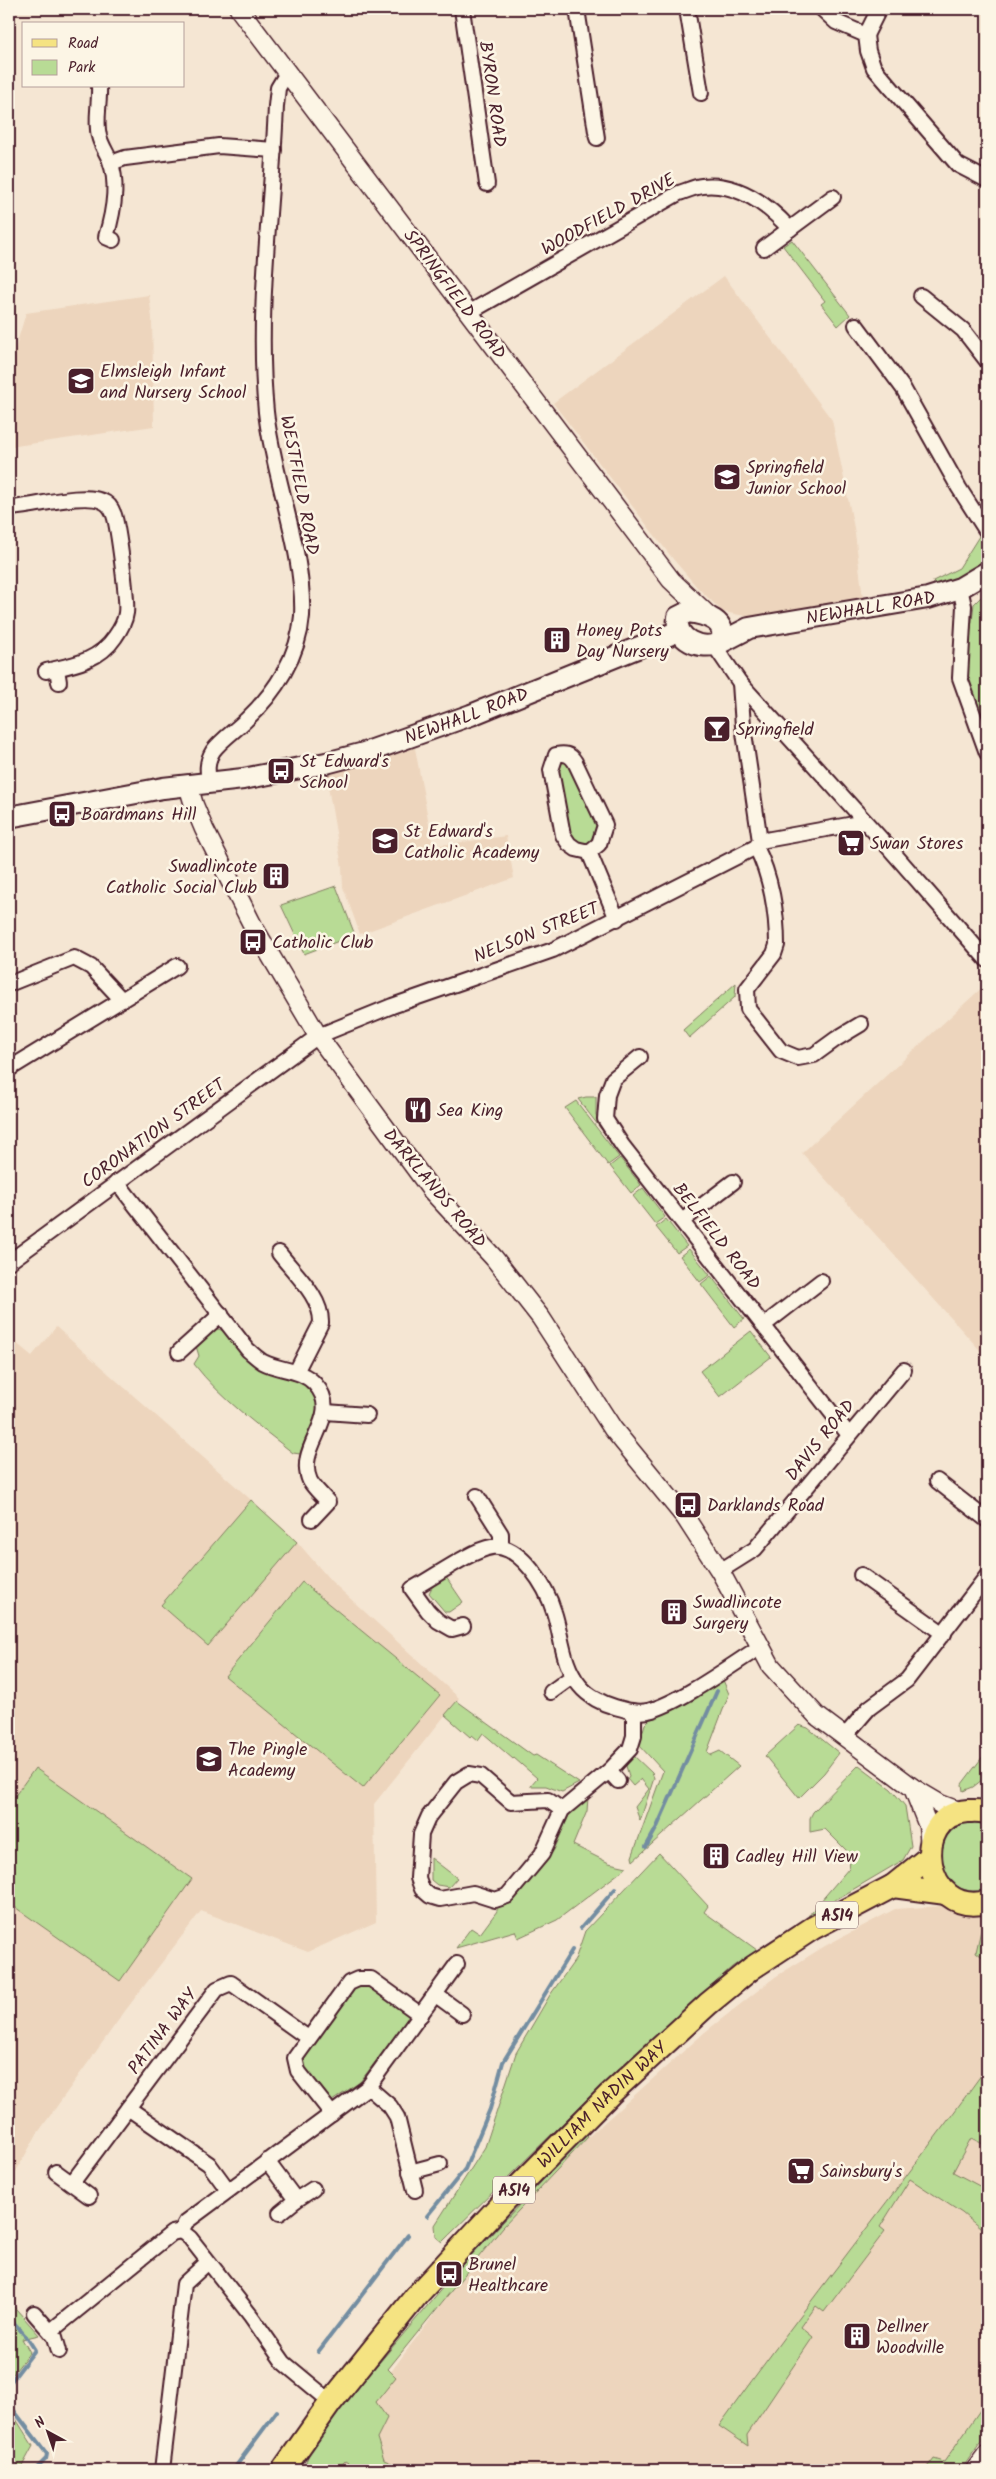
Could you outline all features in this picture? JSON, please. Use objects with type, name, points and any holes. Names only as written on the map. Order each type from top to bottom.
[{"type":"main road","name":"NEWHALL ROAD","points":[[717,644],[749,628],[920,600],[960,588],[987,572]]},
{"type":"main road","name":"NEWHALL ROAD","points":[[9,818],[136,792],[210,784],[326,763],[406,739],[678,624],[688,612],[749,628]]},
{"type":"main road","points":[[678,624],[684,638],[694,643],[717,644],[723,636],[722,629],[713,619]]},
{"type":"main road","name":"WILLIAM NADIN WAY","points":[[282,2470],[331,2402],[416,2296],[494,2211],[562,2141],[667,2040],[752,1968],[813,1928],[893,1886],[930,1851],[941,1825],[973,1812],[987,1795]]},
{"type":"main road","points":[[930,1851],[930,1867],[946,1892],[955,1900],[966,1903],[977,1904],[987,1902]]},
{"type":"main road","points":[[893,1886],[946,1892]]},
{"type":"street","name":"BYRON ROAD","points":[[462,9],[488,184]]},
{"type":"street","points":[[577,9],[597,138]]},
{"type":"street","points":[[687,9],[701,93]]},
{"type":"street","points":[[822,9],[836,22],[866,35]]},
{"type":"street","points":[[879,9],[866,35],[868,51],[874,68],[958,165],[987,180]]},
{"type":"street","name":"SPRINGFIELD ROAD","points":[[243,11],[287,73],[470,312],[671,580],[713,619]]},
{"type":"street","name":"WESTFIELD ROAD","points":[[210,784],[206,770],[213,750],[264,702],[276,685],[293,654],[302,616],[295,552],[270,444],[264,375],[264,301],[278,88],[287,73]]},
{"type":"street","points":[[99,88],[99,132],[111,163],[114,197],[106,237],[113,240]]},
{"type":"street","points":[[111,163],[125,158],[219,146],[274,150]]},
{"type":"street","name":"WOODFIELD DRIVE","points":[[470,312],[679,193],[702,186],[725,188],[749,195],[774,211],[790,229]]},
{"type":"street","points":[[764,248],[833,197]]},
{"type":"street","points":[[922,296],[964,330],[987,361]]},
{"type":"street","points":[[856,326],[903,388],[967,502],[987,532]]},
{"type":"street","points":[[9,508],[29,507],[77,498],[96,498],[105,501],[115,517],[126,598],[125,618],[115,637],[94,657],[54,674]]},
{"type":"street","name":"SPRINGFIELD ROAD","points":[[671,580],[678,624]]},
{"type":"street","points":[[960,588],[964,606],[960,678],[987,753]]},
{"type":"street","points":[[717,644],[740,682],[987,960]]},
{"type":"street","points":[[740,682],[743,726],[758,844],[769,883],[777,946],[774,954],[747,989],[748,1009],[781,1051],[798,1058],[814,1055],[861,1024]]},
{"type":"street","points":[[556,755],[571,756],[606,825],[599,844],[589,852],[576,849],[569,844],[563,835],[551,770],[556,755]]},
{"type":"street","name":"DARKLANDS ROAD","points":[[188,785],[204,829],[253,926],[318,1036],[432,1191],[494,1258],[541,1318],[608,1422],[685,1517],[720,1572],[772,1666],[807,1707],[913,1788],[940,1804],[973,1812]]},
{"type":"street","name":"NELSON STREET","points":[[318,1036],[392,1006],[553,950],[617,919],[758,844],[865,822]]},
{"type":"street","points":[[589,852],[617,919]]},
{"type":"street","points":[[9,984],[74,958],[91,967],[122,1000]]},
{"type":"street","points":[[9,1069],[178,966]]},
{"type":"street","name":"CORONATION STREET","points":[[9,1262],[318,1036]]},
{"type":"street","name":"BELFIELD ROAD","points":[[640,1057],[613,1079],[607,1095],[605,1119],[622,1145],[849,1435]]},
{"type":"street","points":[[117,1182],[248,1350],[264,1362],[296,1372],[314,1382],[323,1395],[326,1412],[312,1441],[308,1462],[310,1481],[328,1502],[312,1519]]},
{"type":"street","points":[[682,1221],[733,1182]]},
{"type":"street","points":[[279,1253],[318,1303],[321,1314],[321,1322],[296,1372]]},
{"type":"street","points":[[764,1325],[822,1281]]},
{"type":"street","points":[[179,1352],[221,1314]]},
{"type":"street","name":"DAVIS ROAD","points":[[720,1572],[755,1549],[904,1370]]},
{"type":"street","points":[[326,1412],[367,1415]]},
{"type":"street","points":[[937,1481],[987,1520]]},
{"type":"street","points":[[478,1496],[502,1534],[501,1548]]},
{"type":"street","points":[[463,1626],[452,1629],[438,1621],[412,1589],[480,1551],[501,1548],[516,1554],[527,1564],[540,1583],[554,1610],[565,1658],[573,1676],[580,1687],[606,1705],[634,1712],[648,1711],[666,1704],[760,1647]]},
{"type":"street","points":[[861,1575],[944,1634]]},
{"type":"street","points":[[844,1737],[869,1708],[907,1680],[987,1576]]},
{"type":"street","points":[[551,1692],[573,1676]]},
{"type":"street","points":[[562,1810],[548,1800],[511,1802],[481,1776],[469,1774],[456,1782],[440,1802],[429,1816],[421,1834],[418,1878],[422,1889],[430,1896],[440,1899],[474,1893],[495,1900],[508,1896],[542,1854],[562,1810],[614,1776],[630,1749],[634,1736],[634,1712]]},
{"type":"street","points":[[913,1788],[928,1826],[930,1851]]},
{"type":"street","points":[[51,2331],[172,2233],[181,2231],[186,2222],[368,2087],[457,1964]]},
{"type":"street","points":[[332,2114],[298,2071],[295,2058],[350,1983],[358,1979],[371,1979],[421,2014]]},
{"type":"street","name":"PATINA WAY","points":[[72,2184],[217,1988],[231,1983],[308,2038]]},
{"type":"street","points":[[436,1995],[462,2014]]},
{"type":"street","points":[[368,2087],[390,2106],[398,2117],[415,2190]]},
{"type":"street","points":[[128,2108],[209,2164],[228,2190]]},
{"type":"street","points":[[267,2161],[296,2200]]},
{"type":"street","points":[[410,2172],[440,2164]]},
{"type":"street","points":[[56,2172],[89,2196]]},
{"type":"street","points":[[280,2213],[296,2200],[313,2190]]},
{"type":"street","points":[[181,2231],[190,2238],[251,2316],[284,2363],[331,2402]]},
{"type":"street","points":[[162,2470],[184,2284],[208,2262]]},
{"type":"street","points":[[34,2313],[51,2331],[59,2351]]},
{"type":"street","points":[[975,2470],[987,2454]]},
{"type":"shaded area","name":"Springfield Junior School","points":[[724,276],[832,420],[855,533],[863,599],[763,619],[723,612],[697,587],[673,559],[553,403]]},
{"type":"shaded area","name":"Elmsleigh Infant and Nursery School","points":[[149,295],[152,318],[154,426],[9,447],[9,369],[26,313]]},
{"type":"shaded area","name":"St Edward's Catholic Academy","points":[[415,748],[433,846],[506,836],[514,878],[360,934],[343,887],[342,867],[326,775]]},
{"type":"shaded area","points":[[987,983],[987,1358],[802,1153]]},
{"type":"shaded area","name":"The Pingle Academy","points":[[56,1327],[293,1537],[331,1581],[459,1698],[374,1804],[376,1922],[308,1952],[201,1911],[125,2011],[37,2134],[9,2184],[9,1337],[32,1356]]},
{"type":"shaded area","points":[[987,1903],[987,2067],[920,2160],[953,2172],[971,2138],[987,2146],[987,2433],[961,2470],[318,2470],[448,2295],[503,2227],[588,2137],[705,2032],[775,1977],[825,1946],[895,1909]]},
{"type":"green space","points":[[792,240],[850,315],[838,326],[821,304],[825,301],[783,246]]},
{"type":"green space","points":[[981,533],[987,541],[986,561],[958,578],[935,587],[933,581],[959,568]]},
{"type":"green space","points":[[987,591],[987,737],[965,679],[974,604]]},
{"type":"green space","points":[[557,760],[568,760],[598,825],[590,842],[580,844],[569,835],[555,768]]},
{"type":"green space","points":[[336,886],[355,935],[304,954],[281,905]]},
{"type":"green space","points":[[736,983],[735,997],[689,1038],[683,1030]]},
{"type":"green space","points":[[596,1097],[596,1115],[623,1153],[621,1155],[578,1099]]},
{"type":"green space","points":[[576,1101],[619,1157],[608,1165],[565,1108]]},
{"type":"green space","points":[[620,1158],[641,1185],[631,1193],[610,1166]]},
{"type":"green space","points":[[643,1188],[665,1217],[655,1224],[633,1196]]},
{"type":"green space","points":[[666,1219],[687,1246],[677,1253],[656,1227]]},
{"type":"green space","points":[[689,1249],[710,1275],[700,1282],[680,1256]]},
{"type":"green space","points":[[711,1276],[744,1319],[734,1327],[701,1284]]},
{"type":"green space","points":[[217,1329],[222,1330],[232,1338],[252,1364],[309,1387],[316,1396],[319,1407],[316,1423],[306,1438],[300,1454],[293,1453],[241,1412],[216,1389],[194,1364],[199,1356],[196,1346],[202,1338],[205,1339]]},
{"type":"green space","points":[[751,1331],[771,1357],[720,1397],[700,1371]]},
{"type":"green space","points":[[251,1500],[297,1542],[208,1646],[161,1605]]},
{"type":"green space","points":[[446,1577],[463,1602],[449,1612],[445,1612],[429,1593],[432,1587]]},
{"type":"green space","points":[[302,1582],[440,1695],[363,1788],[225,1676]]},
{"type":"green space","points":[[723,1680],[729,1694],[707,1752],[711,1755],[720,1751],[739,1766],[633,1861],[632,1857],[663,1771],[639,1745],[645,1724],[649,1720],[687,1702]]},
{"type":"green space","points":[[457,1701],[533,1756],[536,1755],[579,1783],[562,1792],[546,1786],[530,1786],[537,1778],[514,1758],[483,1733],[478,1740],[472,1735],[470,1737],[445,1715]]},
{"type":"green space","points":[[799,1725],[808,1728],[839,1753],[824,1773],[799,1798],[765,1756]]},
{"type":"green space","points":[[987,1751],[987,1776],[973,1787],[963,1791],[962,1784]]},
{"type":"green space","points":[[633,1755],[652,1773],[654,1778],[640,1821],[635,1807],[649,1789],[641,1779],[633,1786],[627,1779],[629,1776],[626,1766]]},
{"type":"green space","points":[[859,1765],[891,1789],[905,1806],[911,1846],[903,1860],[808,1916],[849,1868],[851,1855],[825,1829],[810,1832],[810,1818],[813,1812]]},
{"type":"green space","points":[[35,1768],[192,1879],[120,1981],[9,1903],[9,1804]]},
{"type":"green space","points":[[588,1798],[587,1811],[573,1845],[609,1863],[627,1867],[557,1920],[518,1938],[515,1931],[456,1948],[471,1928],[480,1934],[497,1911],[497,1905],[514,1899],[554,1850],[570,1813]]},
{"type":"green space","points":[[978,1821],[987,1823],[987,1889],[970,1891],[956,1885],[946,1875],[941,1862],[941,1849],[947,1836],[959,1826]]},
{"type":"green space","points":[[659,1853],[708,1906],[704,1912],[757,1950],[732,1967],[617,2070],[442,2242],[436,2237],[435,2225],[485,2147],[516,2053],[550,1995],[575,1960],[585,1931]]},
{"type":"green space","points":[[431,1858],[457,1878],[449,1887],[437,1885],[431,1880]]},
{"type":"green space","points":[[987,1923],[987,1958],[985,1959],[976,1952],[982,1926],[985,1927]]},
{"type":"green space","points":[[360,1984],[368,1985],[410,2016],[360,2082],[332,2101],[304,2066],[304,2056],[353,1988]]},
{"type":"green space","points":[[987,2067],[987,2146],[971,2138],[953,2172],[987,2190],[987,2253],[982,2249],[986,2233],[962,2213],[910,2179],[880,2227],[885,2231],[824,2312],[816,2306],[801,2327],[813,2337],[747,2435],[748,2446],[719,2426],[785,2335]]},
{"type":"green space","points":[[586,2135],[588,2137],[503,2227],[388,2369],[396,2377],[376,2402],[387,2418],[377,2438],[384,2460],[408,2470],[359,2470],[345,2461],[337,2470],[308,2470],[306,2462],[311,2448],[351,2392],[379,2363],[461,2266]]},
{"type":"green space","points":[[9,2301],[39,2335],[22,2339],[30,2352],[9,2379]]},
{"type":"green space","points":[[987,2400],[987,2433],[961,2470],[926,2470],[934,2459],[944,2462]]},
{"type":"green space","points":[[9,2408],[33,2446],[20,2470],[9,2470],[11,2430],[9,2427]]},
{"type":"waterway","points":[[646,1847],[657,1827],[717,1691]]},
{"type":"waterway","points":[[581,1928],[615,1889]]},
{"type":"waterway","points":[[427,2216],[465,2169],[490,2109],[503,2062],[572,1950]]},
{"type":"waterway","points":[[318,2352],[408,2235]]},
{"type":"waterway","points":[[9,2317],[35,2350],[9,2384]]},
{"type":"waterway","points":[[9,2404],[47,2454],[46,2459],[35,2470]]},
{"type":"waterway","points":[[233,2470],[277,2411]]},
{"type":"place","name":"Elmsleigh Infant and Nursery School","points":[[81,381]]},
{"type":"place","name":"Springfield Junior School","points":[[727,477]]},
{"type":"place","name":"Honey Pots Day Nursery","points":[[557,640]]},
{"type":"place","name":"Springfield","points":[[717,729]]},
{"type":"place","name":"St Edward's School","points":[[281,771]]},
{"type":"place","name":"Boardmans Hill","points":[[62,814]]},
{"type":"place","name":"St Edward's Catholic Academy","points":[[385,841]]},
{"type":"place","name":"Swan Stores","points":[[851,843]]},
{"type":"place","name":"Swadlincote Catholic Social Club","points":[[276,876]]},
{"type":"place","name":"Catholic Club","points":[[253,942]]},
{"type":"place","name":"Sea King","points":[[418,1110]]},
{"type":"place","name":"Darklands Road","points":[[688,1505]]},
{"type":"place","name":"Swadlincote Surgery","points":[[674,1612]]},
{"type":"place","name":"The Pingle Academy","points":[[209,1759]]},
{"type":"place","name":"Cadley Hill View","points":[[716,1856]]},
{"type":"place","name":"Sainsbury's","points":[[801,2171]]},
{"type":"place","name":"Brunel Healthcare","points":[[449,2274]]},
{"type":"place","name":"Dellner Woodville","points":[[857,2336]]}]
